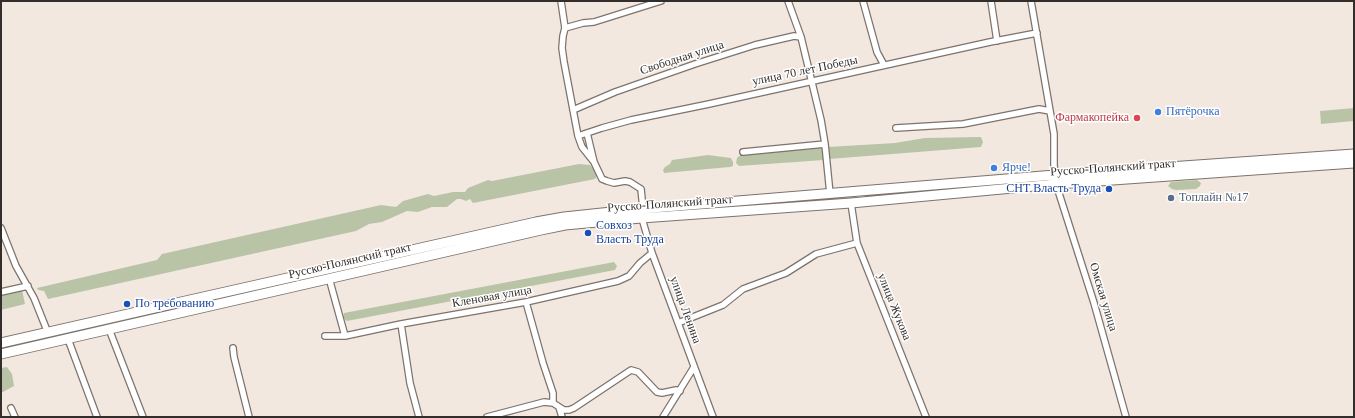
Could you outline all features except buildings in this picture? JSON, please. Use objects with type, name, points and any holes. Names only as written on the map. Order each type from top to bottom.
[{"type":"main road","name":"Русско-Полянский тракт","points":[[1,344],[157,307],[564,217],[641,212],[851,203],[1055,180],[1354,154]]},
{"type":"main road","name":"Русско-Полянский тракт","points":[[1,354],[541,230],[641,212],[830,194],[1354,163]]},
{"type":"street","points":[[557,1],[563,17]]},
{"type":"street","points":[[561,1],[565,28],[562,48],[578,136],[582,147],[594,162]]},
{"type":"street","points":[[565,28],[583,23],[594,22],[661,1]]},
{"type":"street","points":[[788,1],[800,37],[825,144],[830,194]]},
{"type":"street","points":[[864,1],[875,45],[884,65]]},
{"type":"street","points":[[991,1],[997,41]]},
{"type":"street","name":"Омская улица","points":[[1032,1],[1054,134],[1055,180],[1094,303],[1126,417]]},
{"type":"street","name":"улица 70 лет Победы","points":[[578,136],[631,120],[1037,33]]},
{"type":"street","name":"Свободная улица","points":[[573,110],[615,92],[695,64],[755,45],[794,36],[800,37]]},
{"type":"street","points":[[896,128],[963,124],[1039,109],[1050,111]]},
{"type":"street","points":[[587,133],[594,162]]},
{"type":"street","points":[[743,152],[825,144]]},
{"type":"street","name":"улица Ленина","points":[[594,162],[602,179],[607,182],[630,182],[641,189],[641,212],[652,253],[713,417]]},
{"type":"street","name":"улица Жукова","points":[[851,203],[857,243],[926,417]]},
{"type":"street","points":[[1,228],[3,237],[16,266],[28,286],[42,315],[48,333]]},
{"type":"street","points":[[678,323],[723,305],[743,289],[786,273],[816,254],[857,243]]},
{"type":"street","name":"Кленовая улица","points":[[325,336],[345,336],[401,324],[526,302],[625,279],[652,253]]},
{"type":"street","points":[[329,278],[345,336]]},
{"type":"street","points":[[1,292],[28,286]]},
{"type":"street","points":[[526,302],[553,393],[553,403]]},
{"type":"street","points":[[401,324],[410,383],[419,417]]},
{"type":"street","points":[[109,329],[143,417]]},
{"type":"street","points":[[68,339],[97,417]]},
{"type":"street","points":[[233,348],[235,364],[249,417]]},
{"type":"street","points":[[663,417],[694,367]]},
{"type":"street","points":[[487,417],[544,402],[553,403],[564,410],[574,408],[631,370],[638,372],[657,392],[662,393],[676,390],[680,391]]},
{"type":"street","points":[[559,407],[562,417]]},
{"type":"street","points":[[11,408],[15,417]]},
{"type":"green space","points":[[1354,108],[1354,121],[1321,124],[1320,111]]},
{"type":"green space","points":[[981,137],[983,142],[981,147],[829,159],[828,147],[895,143],[925,138]]},
{"type":"green space","points":[[823,147],[824,160],[739,166],[736,163],[739,156],[791,149]]},
{"type":"green space","points":[[708,155],[731,158],[733,166],[664,173],[663,170],[672,160]]},
{"type":"green space","points":[[579,164],[590,165],[596,171],[597,176],[595,179],[473,203],[470,199],[466,201],[457,199],[447,207],[432,207],[418,212],[407,211],[382,222],[369,224],[356,231],[48,299],[44,291],[38,290],[37,288],[157,260],[162,254],[381,205],[396,207],[403,201],[428,194],[434,196],[453,192],[465,192],[468,188],[488,180],[492,181]]},
{"type":"green space","points":[[1197,180],[1201,183],[1196,189],[1176,190],[1168,186],[1171,182]]},
{"type":"green space","points":[[614,262],[617,266],[615,270],[347,321],[343,318],[344,313]]},
{"type":"green space","points":[[22,290],[25,304],[1,310],[1,295]]},
{"type":"green space","points":[[7,367],[12,374],[14,386],[1,393],[1,368]]},
{"type":"place","name":"Пятёрочка","points":[[1158,112]]},
{"type":"place","name":"Фармакопейка","points":[[1137,118]]},
{"type":"place","name":"Ярче!","points":[[994,168]]},
{"type":"place","name":"СНТ Власть Труда","points":[[1109,189]]},
{"type":"place","name":"Топлайн №17","points":[[1171,198]]},
{"type":"place","name":"Совхоз Власть Труда","points":[[588,233]]},
{"type":"place","name":"По требованию","points":[[127,304]]}]
